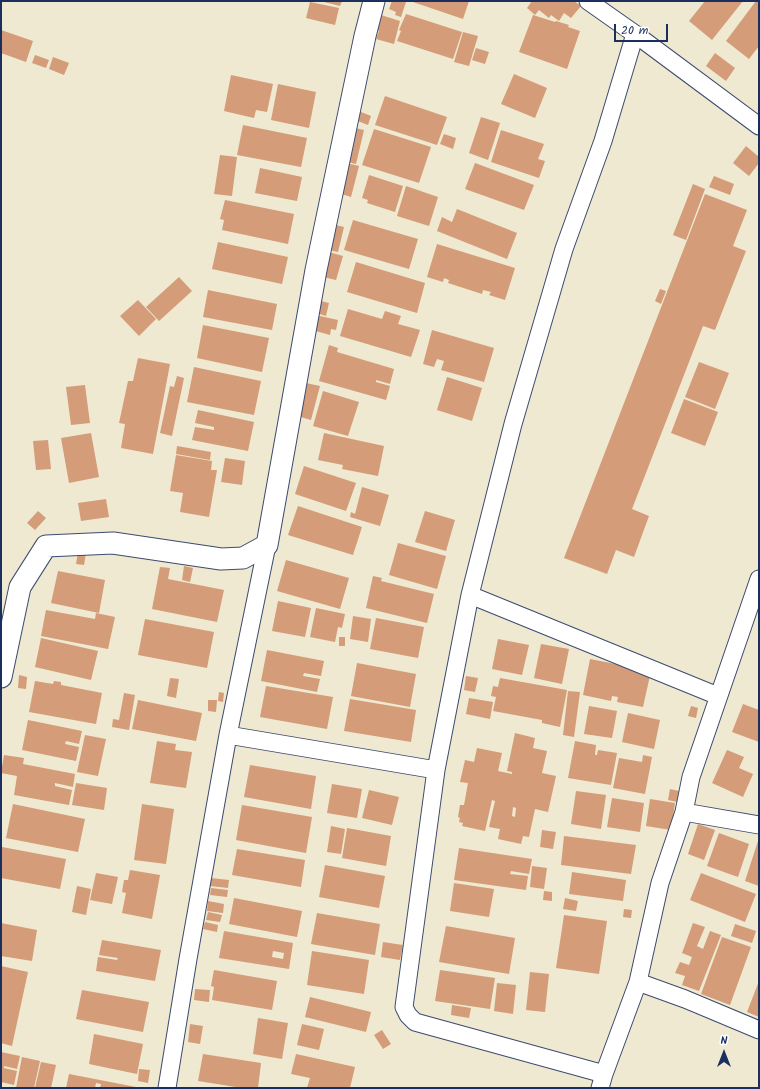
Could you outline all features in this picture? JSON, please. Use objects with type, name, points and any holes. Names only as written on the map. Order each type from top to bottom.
[{"type":"street","points":[[167,1088],[188,959],[228,735],[267,545],[316,270],[365,36],[374,1]]},
{"type":"street","points":[[588,1],[759,126]]},
{"type":"street","points":[[635,34],[603,141],[564,249],[513,424],[470,595],[436,770],[404,1007],[408,1015],[415,1022],[602,1081],[638,982],[660,884],[684,812],[691,777],[759,579]]},
{"type":"street","points":[[1,677],[20,587],[46,546],[113,543],[221,559],[243,558],[267,545]]},
{"type":"street","points":[[470,595],[718,696]]},
{"type":"street","points":[[228,735],[436,770]]},
{"type":"street","points":[[684,812],[759,825]]},
{"type":"street","points":[[638,982],[685,999],[759,1030]]},
{"type":"building","points":[[320,1],[342,1],[340,6]]},
{"type":"building","points":[[392,1],[406,2],[401,17],[395,15],[396,12],[389,9]]},
{"type":"building","points":[[410,1],[469,1],[463,19]]},
{"type":"building","points":[[532,1],[574,1],[581,6],[571,18],[564,13],[559,21],[551,15],[549,18],[539,10],[535,15],[527,8]]},
{"type":"building","points":[[705,1],[743,1],[712,40],[689,21]]},
{"type":"building","points":[[756,1],[759,1],[759,46],[749,59],[726,41]]},
{"type":"building","points":[[310,2],[339,8],[335,25],[306,18]]},
{"type":"building","points":[[406,14],[462,32],[453,59],[397,41],[401,31],[399,30]]},
{"type":"building","points":[[381,15],[400,21],[394,44],[376,39],[379,31],[376,30]]},
{"type":"building","points":[[533,15],[569,25],[568,27],[580,31],[567,69],[519,52]]},
{"type":"building","points":[[1,30],[33,41],[26,62],[1,53]]},
{"type":"building","points":[[463,32],[478,36],[469,66],[454,62]]},
{"type":"building","points":[[476,48],[489,52],[485,64],[472,60]]},
{"type":"building","points":[[715,53],[735,68],[726,81],[706,66]]},
{"type":"building","points":[[35,55],[49,60],[46,68],[32,63]]},
{"type":"building","points":[[53,57],[69,63],[64,75],[49,69]]},
{"type":"building","points":[[514,74],[547,88],[535,118],[501,104]]},
{"type":"building","points":[[231,75],[273,84],[267,112],[256,110],[254,118],[224,111]]},
{"type":"building","points":[[278,84],[316,92],[309,128],[271,120]]},
{"type":"building","points":[[385,96],[447,117],[437,145],[375,125]]},
{"type":"building","points":[[356,110],[371,116],[368,125],[353,119]]},
{"type":"building","points":[[481,117],[500,123],[488,160],[469,153]]},
{"type":"building","points":[[243,125],[307,138],[301,167],[237,155]]},
{"type":"building","points":[[351,127],[364,130],[356,164],[343,161]]},
{"type":"building","points":[[374,129],[431,147],[419,183],[362,165]]},
{"type":"building","points":[[501,130],[544,144],[538,159],[545,161],[539,178],[491,162]]},
{"type":"building","points":[[444,134],[456,138],[453,149],[440,144]]},
{"type":"building","points":[[746,146],[759,157],[759,163],[749,176],[733,163]]},
{"type":"building","points":[[220,155],[237,157],[232,196],[214,194]]},
{"type":"building","points":[[342,162],[359,166],[351,197],[335,192]]},
{"type":"building","points":[[475,163],[534,185],[524,210],[465,189]]},
{"type":"building","points":[[260,168],[302,177],[297,201],[255,193]]},
{"type":"building","points":[[369,175],[403,186],[395,212],[367,203],[368,200],[362,198]]},
{"type":"building","points":[[714,176],[734,184],[730,195],[709,187]]},
{"type":"building","points":[[693,184],[705,189],[686,240],[673,235]]},
{"type":"building","points":[[406,186],[438,197],[429,226],[397,216]]},
{"type":"building","points":[[705,194],[747,210],[733,246],[746,251],[715,330],[703,326],[632,509],[649,516],[634,557],[616,550],[607,574],[564,558]]},
{"type":"building","points":[[225,200],[294,214],[288,244],[222,230],[224,220],[220,219]]},
{"type":"building","points":[[457,209],[517,233],[507,259],[437,231],[442,217],[452,222]]},
{"type":"building","points":[[353,220],[418,239],[409,269],[344,250]]},
{"type":"building","points":[[328,223],[344,227],[338,252],[325,249]]},
{"type":"building","points":[[218,242],[288,257],[282,284],[212,269]]},
{"type":"building","points":[[437,244],[515,268],[505,300],[489,295],[491,292],[483,290],[482,294],[448,283],[449,280],[444,278],[443,282],[427,277]]},
{"type":"building","points":[[325,251],[343,256],[336,280],[319,276]]},
{"type":"building","points":[[356,262],[425,283],[417,313],[347,292]]},
{"type":"building","points":[[179,277],[192,291],[159,321],[146,307]]},
{"type":"building","points":[[660,289],[666,291],[661,304],[655,301]]},
{"type":"building","points":[[208,290],[277,304],[272,330],[203,317]]},
{"type":"building","points":[[313,299],[329,303],[326,316],[310,311]]},
{"type":"building","points":[[138,300],[156,319],[139,336],[120,316]]},
{"type":"building","points":[[348,309],[382,319],[385,311],[401,316],[398,324],[420,330],[411,357],[340,336]]},
{"type":"building","points":[[315,315],[338,320],[336,330],[331,329],[330,335],[312,330]]},
{"type":"building","points":[[203,325],[269,338],[262,372],[197,358]]},
{"type":"building","points":[[432,330],[494,348],[484,382],[441,370],[444,361],[437,359],[434,367],[423,364]]},
{"type":"building","points":[[329,345],[338,348],[337,352],[394,369],[390,384],[376,380],[376,382],[390,386],[386,400],[319,381]]},
{"type":"building","points":[[138,358],[170,364],[153,454],[121,448],[125,424],[119,423],[128,381],[133,381]]},
{"type":"building","points":[[699,362],[729,373],[715,409],[685,397]]},
{"type":"building","points":[[194,367],[261,381],[254,415],[187,402]]},
{"type":"building","points":[[177,376],[184,378],[172,436],[160,433],[170,386],[174,387]]},
{"type":"building","points":[[447,377],[482,388],[472,421],[437,410]]},
{"type":"building","points":[[301,382],[320,386],[311,420],[297,416]]},
{"type":"building","points":[[85,385],[90,423],[71,425],[66,387]]},
{"type":"building","points":[[323,391],[359,402],[348,436],[313,426]]},
{"type":"building","points":[[684,399],[718,412],[705,446],[671,433]]},
{"type":"building","points":[[198,410],[254,422],[248,451],[192,440],[195,427],[214,430],[214,427],[195,423]]},
{"type":"building","points":[[91,433],[99,477],[69,483],[61,438]]},
{"type":"building","points":[[324,433],[384,446],[378,476],[342,469],[343,465],[318,460]]},
{"type":"building","points":[[48,440],[51,469],[36,470],[33,441]]},
{"type":"building","points":[[177,446],[211,452],[210,460],[176,454]]},
{"type":"building","points":[[176,455],[212,461],[211,470],[217,470],[209,517],[180,512],[183,493],[170,491]]},
{"type":"building","points":[[225,458],[245,461],[242,485],[221,482]]},
{"type":"building","points":[[304,466],[356,483],[346,511],[295,494]]},
{"type":"building","points":[[362,487],[389,495],[380,526],[350,517],[351,512],[355,514]]},
{"type":"building","points":[[106,499],[109,517],[81,521],[78,503]]},
{"type":"building","points":[[298,506],[362,527],[353,555],[288,535]]},
{"type":"building","points":[[38,511],[46,518],[35,530],[27,523]]},
{"type":"building","points":[[425,511],[455,520],[446,551],[415,542]]},
{"type":"building","points":[[398,543],[446,556],[437,589],[389,575]]},
{"type":"building","points":[[78,552],[86,553],[84,565],[76,564]]},
{"type":"building","points":[[286,560],[349,578],[340,609],[277,591]]},
{"type":"building","points":[[184,566],[193,568],[190,582],[182,580]]},
{"type":"building","points":[[160,567],[170,568],[168,579],[224,590],[217,622],[152,609]]},
{"type":"building","points":[[58,571],[105,580],[99,613],[51,603]]},
{"type":"building","points":[[373,576],[382,578],[381,581],[434,594],[427,623],[366,608]]},
{"type":"building","points":[[278,601],[311,608],[305,637],[272,631]]},
{"type":"building","points":[[316,608],[345,614],[342,628],[338,627],[335,642],[310,637]]},
{"type":"building","points":[[46,610],[95,619],[96,613],[115,617],[108,649],[41,636]]},
{"type":"building","points":[[353,616],[371,619],[368,642],[350,639]]},
{"type":"building","points":[[376,618],[424,627],[418,658],[370,649]]},
{"type":"building","points":[[145,619],[214,632],[207,668],[138,655]]},
{"type":"building","points":[[339,637],[345,637],[345,646],[339,646]]},
{"type":"building","points":[[41,638],[98,651],[91,680],[35,667]]},
{"type":"building","points":[[498,639],[529,645],[522,675],[492,669]]},
{"type":"building","points":[[541,644],[569,649],[562,684],[534,678]]},
{"type":"building","points":[[267,650],[324,661],[321,676],[304,673],[303,676],[320,679],[317,692],[261,681]]},
{"type":"building","points":[[590,659],[651,671],[643,707],[617,702],[618,697],[612,696],[611,701],[583,695]]},
{"type":"building","points":[[357,663],[416,674],[410,707],[351,696]]},
{"type":"building","points":[[19,675],[27,677],[26,689],[18,688]]},
{"type":"building","points":[[466,676],[478,678],[475,692],[464,690]]},
{"type":"building","points":[[170,678],[179,679],[176,698],[167,696]]},
{"type":"building","points":[[500,678],[567,690],[560,727],[542,723],[542,720],[493,711],[496,697],[491,696],[493,686],[498,687]]},
{"type":"building","points":[[35,681],[53,684],[54,681],[61,682],[61,685],[102,693],[96,724],[29,712]]},
{"type":"building","points":[[266,686],[333,697],[327,729],[260,717]]},
{"type":"building","points":[[568,691],[580,692],[574,737],[563,735]]},
{"type":"building","points":[[219,692],[224,693],[223,702],[218,701]]},
{"type":"building","points":[[124,693],[135,695],[129,730],[112,727],[113,719],[119,720]]},
{"type":"building","points":[[469,698],[493,702],[490,719],[466,714]]},
{"type":"building","points":[[350,699],[416,710],[411,742],[344,731]]},
{"type":"building","points":[[138,700],[202,713],[196,741],[132,729]]},
{"type":"building","points":[[208,700],[217,700],[216,712],[208,711]]},
{"type":"building","points":[[743,704],[759,710],[759,742],[732,732]]},
{"type":"building","points":[[589,706],[617,711],[612,738],[584,734]]},
{"type":"building","points":[[691,706],[698,708],[696,718],[688,716]]},
{"type":"building","points":[[628,713],[660,720],[654,749],[622,742]]},
{"type":"building","points":[[28,720],[82,731],[79,744],[66,741],[65,744],[79,747],[76,761],[22,750]]},
{"type":"building","points":[[515,733],[535,738],[533,748],[547,751],[542,773],[556,776],[548,812],[535,809],[529,837],[523,836],[521,844],[498,839],[500,829],[489,827],[495,801],[492,800],[485,831],[462,826],[463,823],[459,822],[460,818],[458,817],[460,805],[464,805],[468,783],[460,782],[465,760],[474,762],[477,748],[502,753],[498,771],[512,774],[512,772],[507,771]],"holes":[[[513,807],[516,808],[515,817],[512,816]]]},
{"type":"building","points":[[85,735],[106,739],[98,776],[77,772]]},
{"type":"building","points":[[157,741],[176,744],[175,750],[192,752],[186,788],[150,783]]},
{"type":"building","points":[[575,741],[596,745],[595,755],[597,755],[598,750],[617,753],[611,785],[568,778]]},
{"type":"building","points":[[727,750],[744,757],[739,768],[753,774],[743,797],[712,783]]},
{"type":"building","points":[[4,755],[24,758],[23,764],[75,774],[73,787],[55,783],[55,786],[72,790],[69,805],[14,795],[17,776],[1,773]]},
{"type":"building","points":[[643,755],[652,757],[645,794],[613,788],[619,758],[642,762]]},
{"type":"building","points":[[250,765],[316,776],[311,809],[244,797]]},
{"type":"building","points":[[76,783],[107,788],[104,810],[72,805]]},
{"type":"building","points":[[332,784],[362,789],[357,818],[327,813]]},
{"type":"building","points":[[670,789],[679,791],[677,802],[668,800]]},
{"type":"building","points":[[369,790],[399,797],[392,825],[362,818]]},
{"type":"building","points":[[576,791],[606,795],[601,829],[571,824]]},
{"type":"building","points":[[612,798],[644,803],[640,832],[607,827]]},
{"type":"building","points":[[650,799],[675,803],[671,830],[646,826]]},
{"type":"building","points":[[13,804],[85,819],[78,852],[6,838]]},
{"type":"building","points":[[142,804],[174,809],[166,864],[134,860]]},
{"type":"building","points":[[242,805],[312,817],[306,853],[236,840]]},
{"type":"building","points":[[698,824],[715,830],[704,860],[688,854]]},
{"type":"building","points":[[331,826],[345,829],[341,854],[327,852]]},
{"type":"building","points":[[347,828],[391,836],[386,866],[342,858]]},
{"type":"building","points":[[542,830],[556,832],[553,849],[540,847]]},
{"type":"building","points":[[719,833],[749,844],[738,877],[707,866]]},
{"type":"building","points":[[564,836],[636,845],[631,874],[561,865]]},
{"type":"building","points":[[759,838],[759,886],[745,881]]},
{"type":"building","points":[[2,847],[66,859],[60,889],[1,878]]},
{"type":"building","points":[[459,848],[532,859],[529,874],[511,871],[510,874],[528,876],[526,890],[454,880]]},
{"type":"building","points":[[237,849],[305,860],[301,887],[232,875]]},
{"type":"building","points":[[325,865],[385,876],[379,908],[319,897]]},
{"type":"building","points":[[532,866],[547,868],[544,889],[530,887]]},
{"type":"building","points":[[130,870],[160,875],[152,919],[122,913],[126,893],[122,892],[124,880],[128,880]]},
{"type":"building","points":[[572,872],[626,880],[623,901],[569,894]]},
{"type":"building","points":[[96,873],[118,877],[112,904],[90,900]]},
{"type":"building","points":[[701,873],[756,894],[745,922],[690,900]]},
{"type":"building","points":[[211,878],[229,880],[228,888],[210,886]]},
{"type":"building","points":[[454,883],[494,889],[489,917],[450,911]]},
{"type":"building","points":[[77,886],[91,889],[86,915],[72,912]]},
{"type":"building","points":[[211,888],[228,890],[227,897],[210,895]]},
{"type":"building","points":[[544,891],[552,892],[552,901],[543,900]]},
{"type":"building","points":[[234,898],[302,911],[297,937],[229,924]]},
{"type":"building","points":[[565,898],[578,901],[576,911],[563,909]]},
{"type":"building","points":[[208,901],[224,904],[223,913],[207,911]]},
{"type":"building","points":[[624,909],[632,910],[631,918],[623,917]]},
{"type":"building","points":[[208,912],[222,915],[220,922],[206,920]]},
{"type":"building","points":[[317,913],[380,924],[375,955],[311,944]]},
{"type":"building","points":[[564,915],[607,921],[599,974],[556,968]]},
{"type":"building","points":[[205,922],[218,925],[217,932],[203,929]]},
{"type":"building","points":[[1,923],[37,930],[32,961],[1,956]]},
{"type":"building","points":[[693,923],[705,927],[697,946],[703,949],[710,931],[721,935],[699,991],[682,985],[685,976],[675,973],[680,962],[689,965],[692,957],[682,953]]},
{"type":"building","points":[[735,924],[756,931],[752,943],[731,936]]},
{"type":"building","points":[[446,926],[515,938],[509,974],[439,962]]},
{"type":"building","points":[[224,931],[293,943],[289,969],[219,958]],"holes":[[[273,951],[284,953],[283,959],[272,957]]]},
{"type":"building","points":[[722,937],[751,947],[730,1005],[701,994]]},
{"type":"building","points":[[102,940],[161,950],[155,981],[96,971],[98,957],[117,960],[118,958],[99,955]]},
{"type":"building","points":[[383,942],[403,945],[400,960],[381,957]]},
{"type":"building","points":[[312,951],[369,960],[364,994],[307,985]]},
{"type":"building","points":[[1,966],[28,972],[12,1046],[1,1043]]},
{"type":"building","points":[[214,970],[277,981],[272,1010],[212,1000],[214,987],[211,986]]},
{"type":"building","points":[[440,970],[495,978],[490,1009],[435,1001]]},
{"type":"building","points":[[530,972],[549,974],[545,1012],[526,1010]]},
{"type":"building","points":[[759,981],[759,1017],[747,1012]]},
{"type":"building","points":[[497,983],[516,985],[513,1014],[494,1011]]},
{"type":"building","points":[[195,989],[210,990],[209,1002],[194,1000]]},
{"type":"building","points":[[82,990],[149,1002],[143,1032],[76,1019]]},
{"type":"building","points":[[310,997],[371,1012],[366,1032],[305,1017]]},
{"type":"building","points":[[452,1005],[471,1008],[469,1018],[451,1015]]},
{"type":"building","points":[[258,1018],[288,1023],[282,1059],[253,1054]]},
{"type":"building","points":[[190,1024],[203,1026],[200,1044],[188,1042]]},
{"type":"building","points":[[302,1024],[324,1029],[319,1050],[297,1045]]},
{"type":"building","points":[[382,1030],[391,1044],[383,1049],[374,1035]]},
{"type":"building","points":[[94,1034],[143,1044],[137,1074],[89,1064]]},
{"type":"building","points":[[1,1052],[20,1056],[17,1069],[4,1066],[4,1068],[17,1071],[14,1085],[1,1082]]},
{"type":"building","points":[[203,1054],[261,1063],[258,1088],[242,1088],[198,1081]]},
{"type":"building","points":[[296,1054],[355,1067],[350,1088],[307,1088],[310,1078],[291,1074]]},
{"type":"building","points":[[22,1057],[40,1061],[34,1088],[16,1088]]},
{"type":"building","points":[[41,1062],[56,1065],[51,1088],[35,1088]]},
{"type":"building","points":[[139,1069],[150,1070],[148,1083],[138,1081]]},
{"type":"building","points":[[69,1074],[136,1088],[100,1088],[101,1084],[96,1083],[95,1088],[66,1088]]}]
